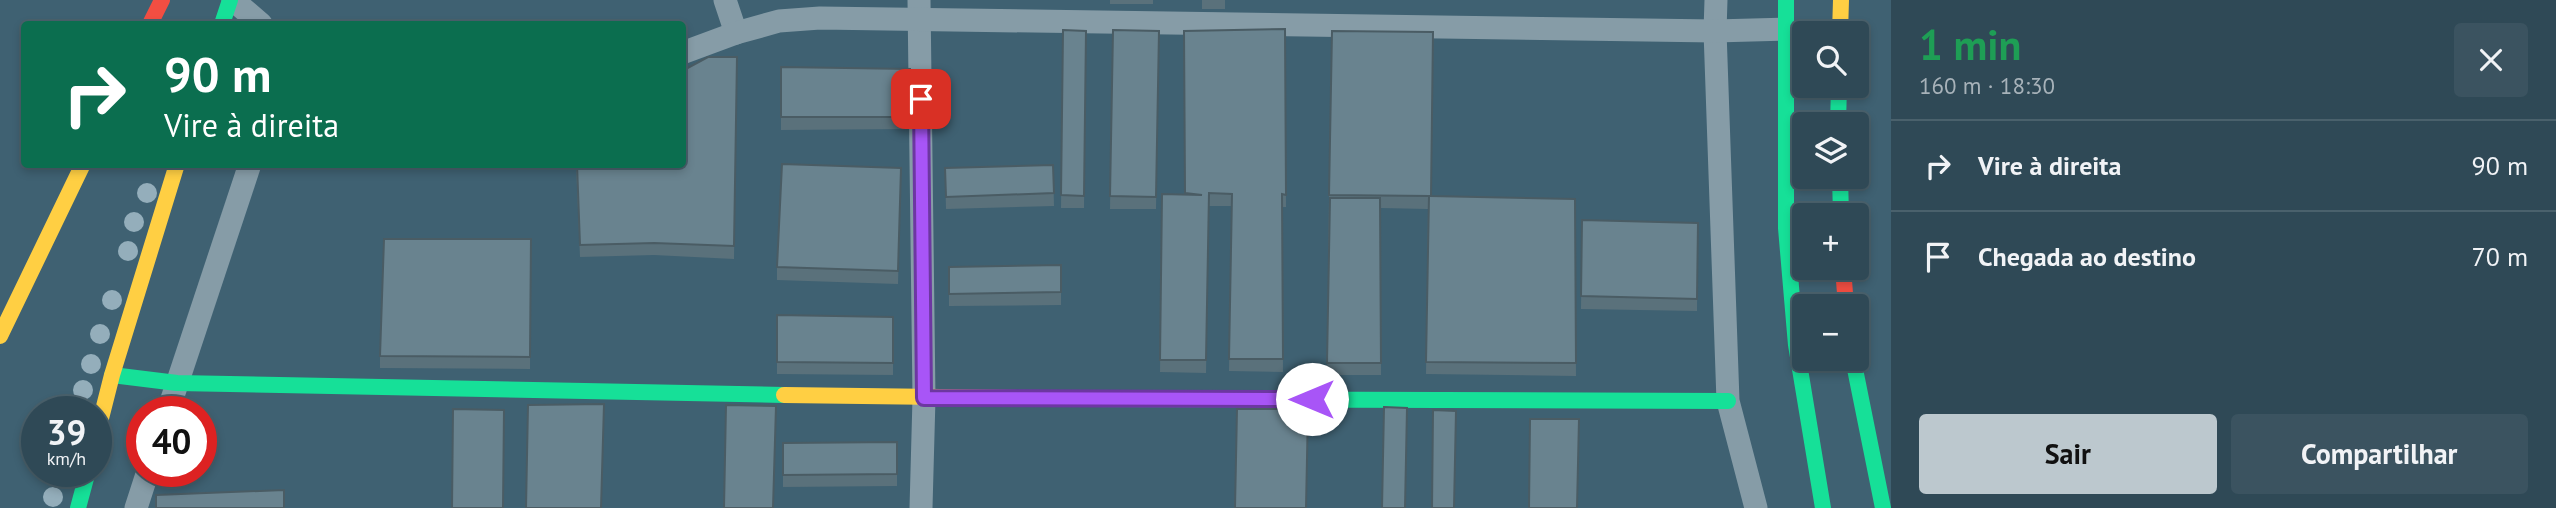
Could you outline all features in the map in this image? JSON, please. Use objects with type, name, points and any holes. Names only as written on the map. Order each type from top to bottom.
[{"type":"street","points":[[152,21],[162,0]]},
{"type":"street","points":[[223,21],[232,0],[257,21]]},
{"type":"street","points":[[725,0],[736,33]]},
{"type":"street","points":[[1716,0],[1714,31],[1728,401],[1756,508]]},
{"type":"street","points":[[1786,0],[1786,228],[1796,345],[1824,508]]},
{"type":"street","points":[[1840,21],[1841,0]]},
{"type":"street","points":[[920,9],[924,398],[921,508]]},
{"type":"street","points":[[686,52],[779,21],[920,9],[1714,31],[1786,29]]},
{"type":"street","points":[[0,336],[81,168]]},
{"type":"street","points":[[107,396],[176,168]]},
{"type":"street","points":[[173,396],[249,168]]},
{"type":"street","points":[[1855,371],[1882,508]]},
{"type":"street","points":[[112,375],[177,383],[924,398],[1728,401]]},
{"type":"street","points":[[78,508],[84,487]]},
{"type":"street","points":[[136,508],[143,487]]},
{"type":"building","points":[[1285,29],[1283,359],[1229,359],[1232,194],[1209,193],[1206,360],[1160,360],[1162,194],[1202,195],[1185,193],[1184,31]]},
{"type":"building","points":[[1063,30],[1086,31],[1084,196],[1061,195]]},
{"type":"building","points":[[1113,30],[1159,31],[1156,197],[1110,196]]},
{"type":"building","points":[[1332,31],[1433,32],[1431,196],[1575,199],[1576,363],[1426,362],[1429,196],[1329,195]]},
{"type":"building","points":[[708,57],[737,57],[734,246],[654,243],[580,245],[577,168],[686,168],[686,69]]},
{"type":"building","points":[[781,67],[910,69],[910,117],[781,117]]},
{"type":"building","points":[[782,164],[901,168],[898,271],[777,267]]},
{"type":"building","points":[[1053,165],[1054,193],[946,197],[945,168]]},
{"type":"building","points":[[1330,198],[1380,198],[1381,363],[1327,363]]},
{"type":"building","points":[[1582,220],[1698,223],[1697,299],[1581,296]]},
{"type":"building","points":[[384,239],[531,239],[530,357],[380,356]]},
{"type":"building","points":[[1061,265],[1061,292],[949,294],[949,267]]},
{"type":"building","points":[[777,315],[893,317],[893,363],[777,362]]},
{"type":"building","points":[[604,404],[601,508],[526,508],[528,405]]},
{"type":"building","points":[[726,405],[776,406],[773,508],[724,508]]},
{"type":"building","points":[[1384,407],[1407,408],[1405,508],[1382,508]]},
{"type":"building","points":[[453,409],[504,410],[503,508],[452,508]]},
{"type":"building","points":[[1237,409],[1308,409],[1306,508],[1235,508]]},
{"type":"building","points":[[1433,410],[1456,411],[1454,508],[1432,508]]},
{"type":"building","points":[[1530,419],[1579,419],[1577,508],[1529,508]]},
{"type":"building","points":[[897,442],[897,474],[783,475],[783,443]]},
{"type":"building","points":[[284,490],[284,508],[156,508],[156,495]]},
{"type":"traffic: fast","points":[[223,21],[230,0]]},
{"type":"traffic: fast","points":[[1786,0],[1786,228],[1796,345],[1823,508]]},
{"type":"traffic: fast","points":[[1838,112],[1839,98]]},
{"type":"traffic: fast","points":[[1840,189],[1841,203]]},
{"type":"traffic: fast","points":[[1855,371],[1883,508]]},
{"type":"traffic: fast","points":[[112,375],[177,383],[784,395]]},
{"type":"traffic: fast","points":[[1088,399],[1728,401]]},
{"type":"traffic: fast","points":[[78,508],[84,487]]},
{"type":"traffic: slow","points":[[1840,21],[1841,0]]},
{"type":"traffic: slow","points":[[0,336],[81,168]]},
{"type":"traffic: slow","points":[[107,396],[176,168]]},
{"type":"traffic: slow","points":[[784,395],[1088,399]]},
{"type":"traffic: jam","points":[[152,21],[162,0]]},
{"type":"traffic: jam","points":[[1844,280],[1845,294]]},
{"type":"route","points":[[921,99],[924,398],[1312,399]]}]
